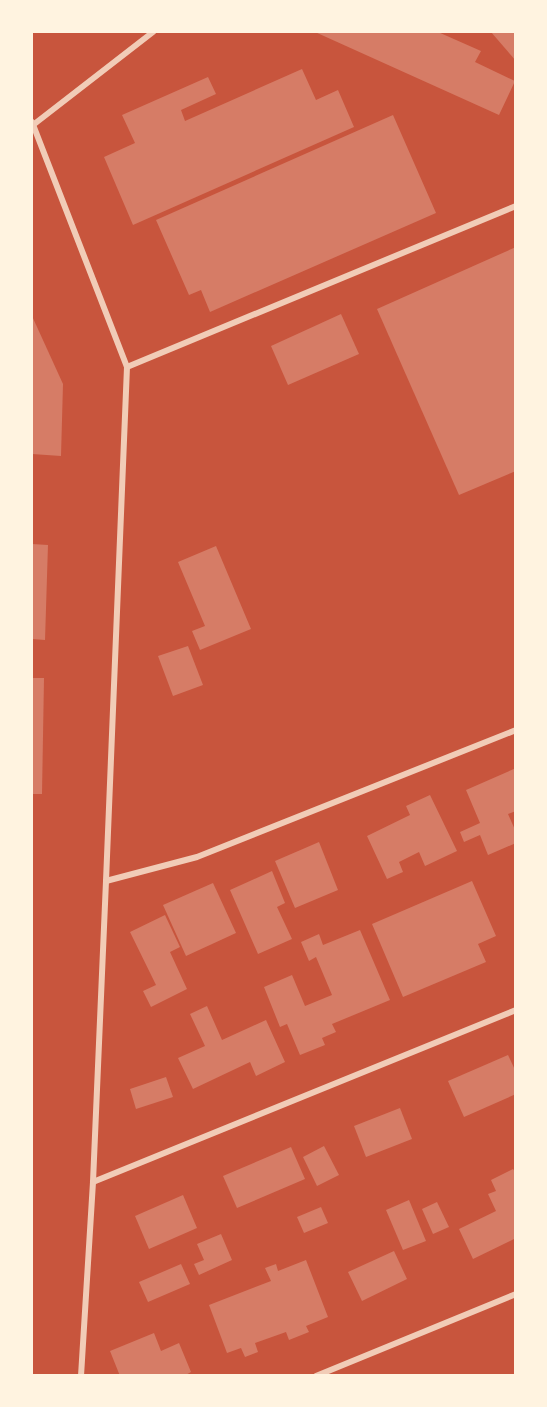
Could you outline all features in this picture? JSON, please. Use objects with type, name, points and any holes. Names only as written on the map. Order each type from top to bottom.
[{"type":"street","points":[[81,1376],[93,1182],[127,367],[32,124],[153,32]]},
{"type":"street","points":[[127,367],[516,206]]},
{"type":"street","points":[[106,881],[197,857],[516,730]]},
{"type":"street","points":[[93,1182],[516,1010]]},
{"type":"street","points":[[316,1376],[516,1294]]},
{"type":"building","points":[[315,32],[438,32],[481,51],[475,62],[515,81],[499,115]]},
{"type":"building","points":[[491,32],[516,32],[516,61]]},
{"type":"building","points":[[302,69],[316,100],[338,90],[354,127],[133,225],[104,157],[135,143],[122,115],[208,77],[216,94],[181,110],[185,121]]},
{"type":"building","points":[[393,115],[436,213],[210,312],[201,290],[189,295],[156,220]]},
{"type":"building","points":[[516,247],[516,471],[459,495],[377,309]]},
{"type":"building","points":[[341,314],[359,354],[288,385],[271,346]]},
{"type":"building","points":[[32,316],[63,384],[61,456],[32,454]]},
{"type":"building","points":[[32,544],[48,545],[45,640],[32,639]]},
{"type":"building","points":[[216,546],[251,629],[200,650],[192,631],[205,626],[178,562]]},
{"type":"building","points":[[188,646],[203,685],[173,696],[158,656]]},
{"type":"building","points":[[32,678],[44,678],[42,794],[32,794]]},
{"type":"building","points":[[516,768],[516,811],[508,814],[516,832],[516,843],[488,855],[480,835],[464,842],[460,832],[480,823],[466,790]]},
{"type":"building","points":[[430,795],[457,851],[425,866],[419,852],[399,862],[403,872],[387,879],[367,836],[410,815],[406,806]]},
{"type":"building","points":[[319,842],[338,890],[295,908],[275,861]]},
{"type":"building","points":[[272,871],[285,903],[277,907],[292,939],[258,954],[230,890]]},
{"type":"building","points":[[472,881],[496,936],[478,944],[486,962],[403,997],[372,924]]},
{"type":"building","points":[[213,883],[236,933],[186,956],[163,905]]},
{"type":"building","points":[[165,915],[180,947],[170,952],[187,989],[151,1007],[143,991],[156,985],[130,932]]},
{"type":"building","points":[[360,930],[390,1000],[332,1024],[336,1032],[322,1038],[325,1045],[300,1055],[287,1024],[280,1027],[264,987],[292,975],[305,1006],[332,995],[316,957],[309,961],[301,942],[319,934],[323,945]]},
{"type":"building","points":[[207,1006],[222,1040],[266,1020],[285,1062],[256,1076],[250,1062],[193,1089],[178,1058],[205,1046],[190,1014]]},
{"type":"building","points":[[508,1055],[516,1072],[516,1094],[464,1117],[448,1081]]},
{"type":"building","points":[[166,1077],[173,1097],[136,1109],[130,1089]]},
{"type":"building","points":[[400,1108],[412,1139],[366,1157],[354,1126]]},
{"type":"building","points":[[324,1146],[339,1175],[317,1186],[303,1157]]},
{"type":"building","points":[[291,1147],[305,1179],[237,1208],[223,1176]]},
{"type":"building","points":[[513,1169],[516,1173],[516,1238],[473,1259],[459,1229],[496,1211],[488,1194],[496,1191],[491,1180]]},
{"type":"building","points":[[183,1195],[197,1228],[149,1249],[135,1216]]},
{"type":"building","points":[[409,1200],[426,1241],[403,1250],[386,1210]]},
{"type":"building","points":[[437,1202],[449,1227],[433,1234],[422,1209]]},
{"type":"building","points":[[321,1207],[328,1223],[304,1233],[297,1217]]},
{"type":"building","points":[[221,1234],[232,1260],[199,1275],[194,1264],[204,1260],[197,1244]]},
{"type":"building","points":[[394,1251],[407,1279],[362,1301],[348,1272]]},
{"type":"building","points":[[306,1260],[328,1317],[306,1326],[309,1332],[289,1340],[286,1332],[255,1343],[258,1352],[245,1357],[241,1348],[227,1353],[209,1305],[271,1281],[265,1268],[276,1264],[278,1271]]},
{"type":"building","points":[[181,1264],[190,1284],[148,1302],[139,1282]]},
{"type":"building","points":[[154,1333],[161,1351],[179,1343],[191,1372],[184,1376],[120,1376],[110,1351]]}]
